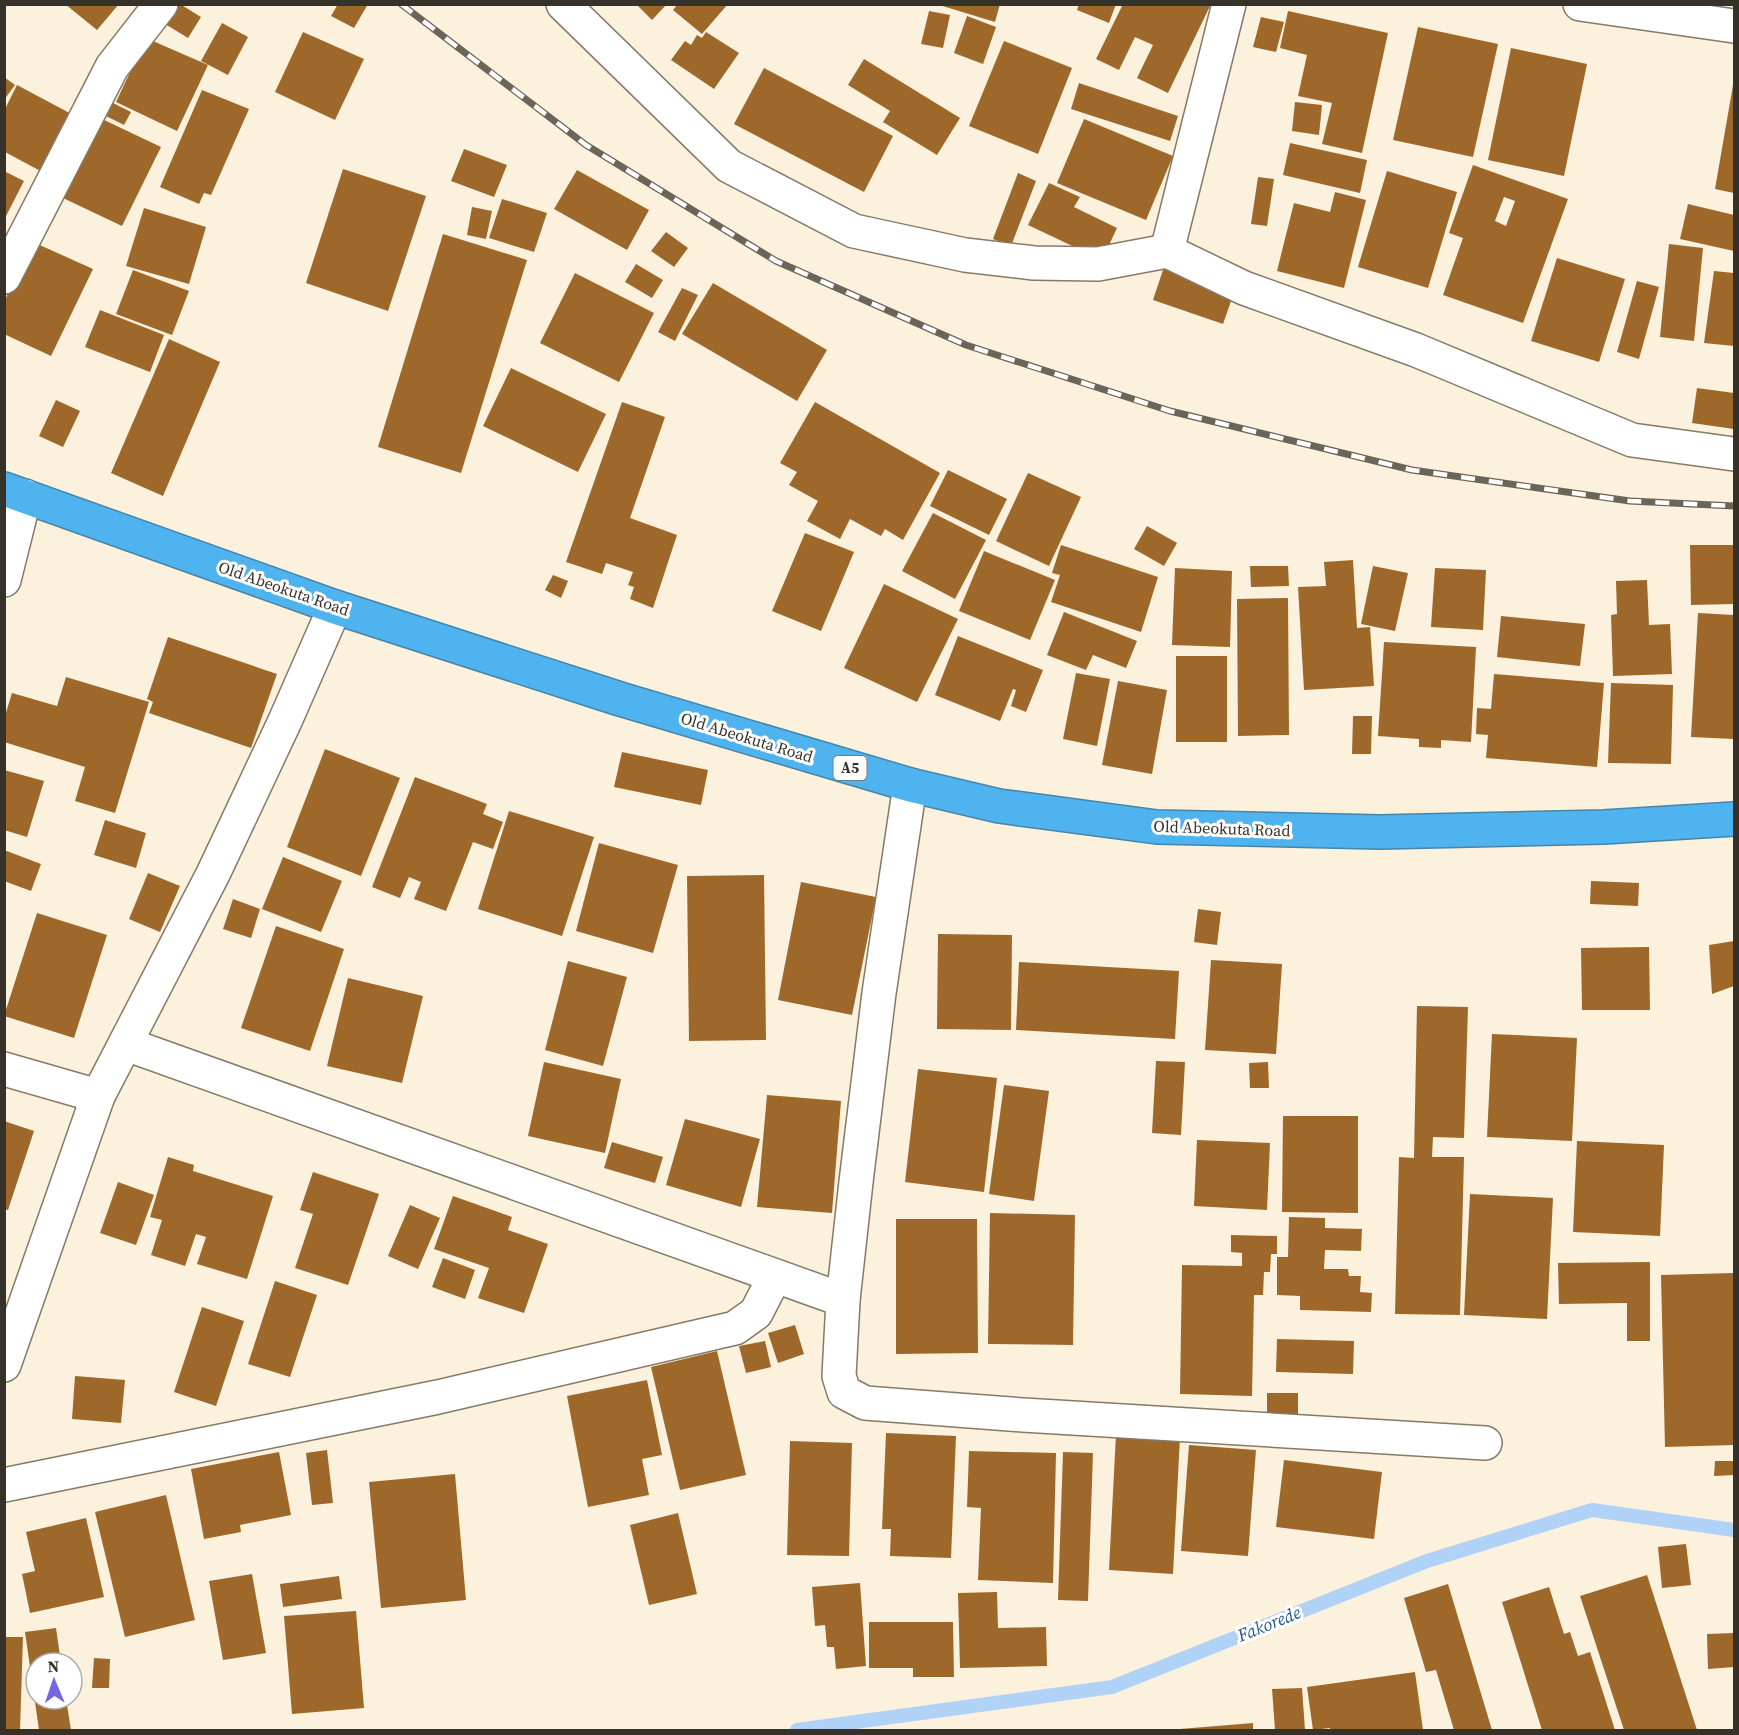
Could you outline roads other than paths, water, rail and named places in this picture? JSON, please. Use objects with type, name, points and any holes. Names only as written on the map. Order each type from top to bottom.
[{"type":"highway","name":"Old Abeokuta Road","points":[[15,493],[335,607],[620,699],[910,785],[999,806],[1157,827],[1392,832],[1604,828],[1734,819]]},
{"type":"street","points":[[4,277],[112,67],[161,4]]},
{"type":"street","points":[[562,4],[729,166],[854,231],[965,255],[1034,263],[1098,264],[1167,251],[1244,288],[1416,350],[1632,440],[1734,454]]},
{"type":"street","points":[[1167,251],[1229,4]]},
{"type":"street","points":[[1580,4],[1734,26]]},
{"type":"street","points":[[4,580],[15,493]]},
{"type":"street","points":[[4,1365],[98,1095],[213,874],[285,721],[335,607]]},
{"type":"street","points":[[910,785],[879,993],[843,1300],[839,1376],[844,1392],[865,1403],[1023,1415],[1485,1443]]},
{"type":"street","points":[[126,1044],[843,1300]]},
{"type":"street","points":[[4,1069],[98,1095]]},
{"type":"street","points":[[4,1485],[438,1396],[735,1328],[756,1313],[775,1276]]},
{"type":"waterway","name":"Fakorede","points":[[797,1730],[1112,1687],[1427,1561],[1592,1510],[1734,1530]]},
{"type":"railway","points":[[401,4],[586,145],[776,261],[966,345],[1170,411],[1412,470],[1630,501],[1734,506]]}]
